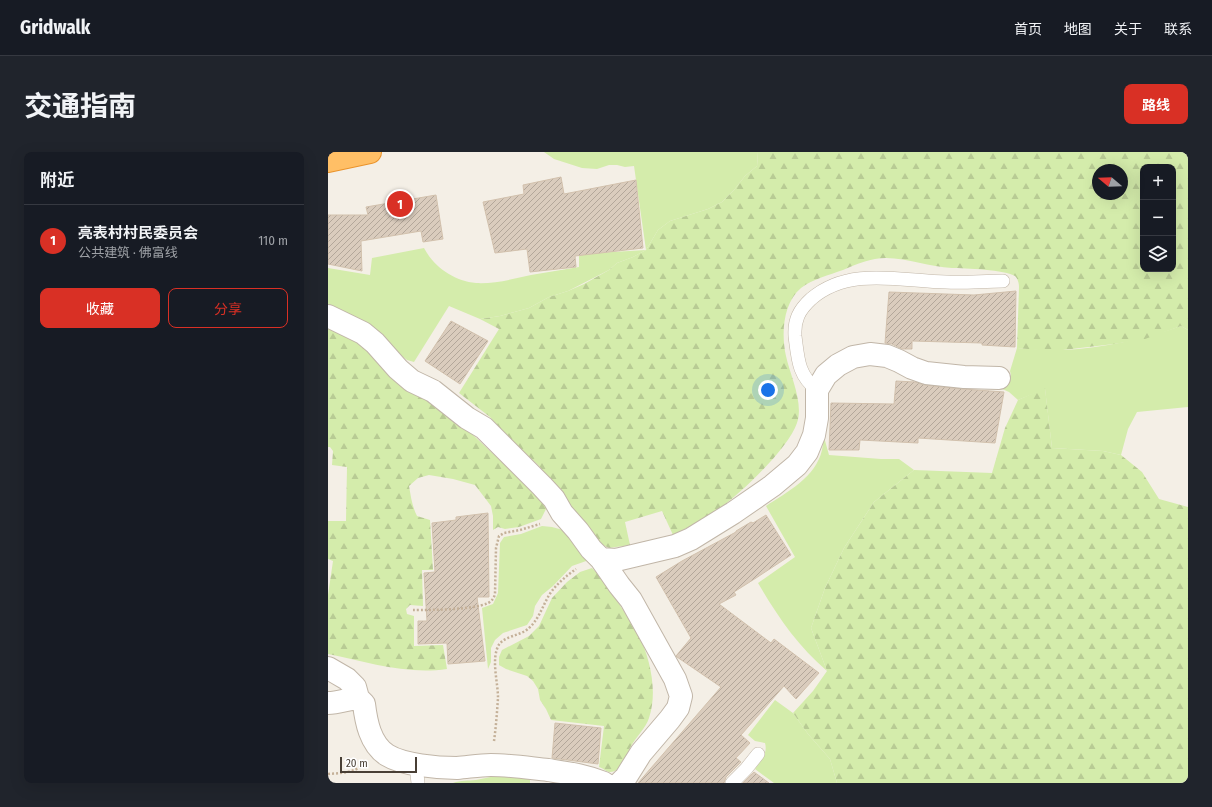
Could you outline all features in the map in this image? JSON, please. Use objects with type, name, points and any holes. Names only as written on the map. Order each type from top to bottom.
[{"type":"highway","points":[[328,161],[370,152]]},
{"type":"street","points":[[328,316],[363,333],[375,343],[398,369],[412,381],[433,391],[461,414],[484,428],[554,499],[562,513],[601,559],[631,600],[675,679],[681,696],[678,708],[641,753],[626,777],[620,783]]},
{"type":"street","points":[[601,559],[616,560],[680,544],[691,539],[728,516],[772,486],[797,465],[807,452],[814,435],[817,418],[817,390],[826,375],[838,365],[853,357],[870,354],[887,356],[926,373],[964,377],[998,378]]},
{"type":"street","points":[[328,668],[347,679],[355,687],[358,698],[364,704],[370,732],[378,747],[386,755],[397,760],[417,774],[489,765],[519,766],[585,776],[604,783]]},
{"type":"street","points":[[328,703],[336,703],[349,698],[358,698]]},
{"type":"lane","points":[[817,390],[809,384],[801,369],[798,359],[795,331],[796,318],[805,305],[818,293],[851,280],[872,277],[946,282],[1003,281]]},
{"type":"lane","points":[[732,783],[758,754]]},
{"type":"path","points":[[413,610],[476,607],[489,603],[495,594],[496,548],[499,536],[504,533],[538,525],[562,513]]},
{"type":"path","points":[[489,765],[496,726],[497,681],[495,658],[497,648],[502,641],[527,630],[533,625],[551,592],[570,573],[577,568],[601,559]]},
{"type":"path","points":[[328,774],[357,769],[373,758],[380,755],[386,755]]},
{"type":"green space","points":[[544,152],[758,152],[757,166],[745,176],[722,202],[708,209],[670,221],[658,230],[646,250],[634,166],[625,167],[609,165],[597,169],[582,168],[554,159]]},
{"type":"green space","points":[[758,152],[1188,152],[1188,330],[1181,326],[1145,339],[1063,350],[1017,348],[1019,286],[1016,277],[1010,274],[985,270],[944,267],[902,259],[886,258],[864,262],[821,278],[801,288],[795,294],[787,310],[784,329],[784,347],[798,398],[799,415],[792,434],[783,447],[760,473],[733,498],[706,518],[673,535],[662,511],[625,522],[630,545],[609,548],[597,542],[538,465],[503,432],[490,417],[459,393],[499,329],[480,319],[500,316],[529,308],[549,297],[584,284],[609,270],[617,263],[646,250],[658,230],[670,221],[708,209],[722,202],[745,176],[757,166]]},
{"type":"green space","points":[[424,248],[433,261],[446,272],[468,282],[476,283],[504,281],[579,267],[579,254],[646,250],[617,263],[609,270],[568,291],[549,297],[529,308],[500,316],[480,319],[449,306],[414,362],[407,360],[328,308],[328,268],[370,275],[372,258]]},
{"type":"green space","points":[[328,324],[348,335],[458,421],[516,475],[546,497],[546,509],[541,519],[519,527],[505,529],[498,527],[493,530],[491,506],[475,485],[429,475],[418,478],[409,486],[417,516],[430,520],[433,570],[422,570],[423,606],[410,605],[406,609],[407,614],[414,616],[414,646],[443,645],[447,669],[402,669],[328,654],[328,595],[333,561],[328,559],[328,521],[346,521],[347,467],[332,465],[333,451],[330,447],[328,447]]},
{"type":"green space","points":[[1181,326],[1188,330],[1188,407],[1137,412],[1128,429],[1121,455],[1103,451],[1052,448],[1045,389],[1018,400],[1009,392],[1000,388],[1011,375],[1010,371],[1017,348],[1046,350],[1079,349],[1138,339]]},
{"type":"green space","points":[[1045,388],[1052,448],[1103,451],[1121,455],[1142,472],[1159,499],[1188,507],[1188,783],[837,783],[830,759],[808,734],[793,713],[813,691],[827,671],[811,628],[825,588],[844,548],[874,502],[914,470],[992,473],[1005,428],[1018,400]]},
{"type":"green space","points":[[824,437],[829,455],[899,459],[914,470],[874,502],[844,548],[825,588],[811,628],[827,671],[797,641],[758,583],[795,557],[766,506],[800,483],[814,468],[819,460]]},
{"type":"green space","points":[[542,526],[563,530],[589,560],[572,566],[542,595],[535,606],[533,616],[527,625],[503,633],[495,640],[491,648],[491,662],[488,669],[482,608],[493,604],[498,593],[500,543],[504,537],[521,534]]},
{"type":"green space","points":[[592,568],[608,586],[633,624],[643,644],[652,675],[653,697],[648,722],[632,744],[620,767],[613,772],[609,772],[599,767],[604,726],[551,720],[540,700],[538,689],[533,681],[527,676],[499,665],[499,657],[502,650],[529,636],[539,626],[552,598],[567,582],[580,572]]},
{"type":"green space","points":[[775,700],[793,713],[808,734],[830,759],[837,783],[774,783],[755,769],[765,754],[766,747],[765,743],[755,741],[748,735]]},
{"type":"green space","points":[[505,774],[530,775],[530,783],[453,783],[476,780]]},
{"type":"building","points":[[561,177],[564,194],[636,180],[643,248],[575,256],[576,267],[530,272],[527,249],[495,253],[483,202],[524,194],[523,185]]},
{"type":"building","points":[[436,195],[443,239],[423,242],[421,231],[361,241],[362,271],[328,264],[328,215],[368,215],[366,207]]},
{"type":"building","points":[[1016,291],[1015,347],[982,345],[982,343],[912,341],[912,349],[902,349],[892,344],[885,343],[889,292],[974,295]]},
{"type":"building","points":[[451,321],[488,341],[460,384],[425,361]]},
{"type":"building","points":[[896,381],[1004,392],[995,443],[918,438],[918,443],[860,440],[859,450],[829,450],[831,403],[894,404]]},
{"type":"building","points":[[488,513],[489,597],[477,597],[485,661],[448,664],[447,643],[418,644],[418,621],[427,621],[424,573],[435,572],[432,523],[456,520],[456,517]]},
{"type":"building","points":[[766,515],[791,555],[734,592],[736,595],[719,604],[771,643],[774,639],[819,673],[796,699],[784,686],[741,735],[750,743],[736,758],[741,762],[726,777],[724,783],[638,783],[721,687],[676,656],[691,638],[656,577],[751,522],[753,523]]},
{"type":"building","points":[[555,723],[601,728],[598,764],[552,758]]},
{"type":"building","points":[[754,772],[769,783],[743,783]]},
{"type":"place","name":"亮表村村民委员会","points":[[400,204]]}]
